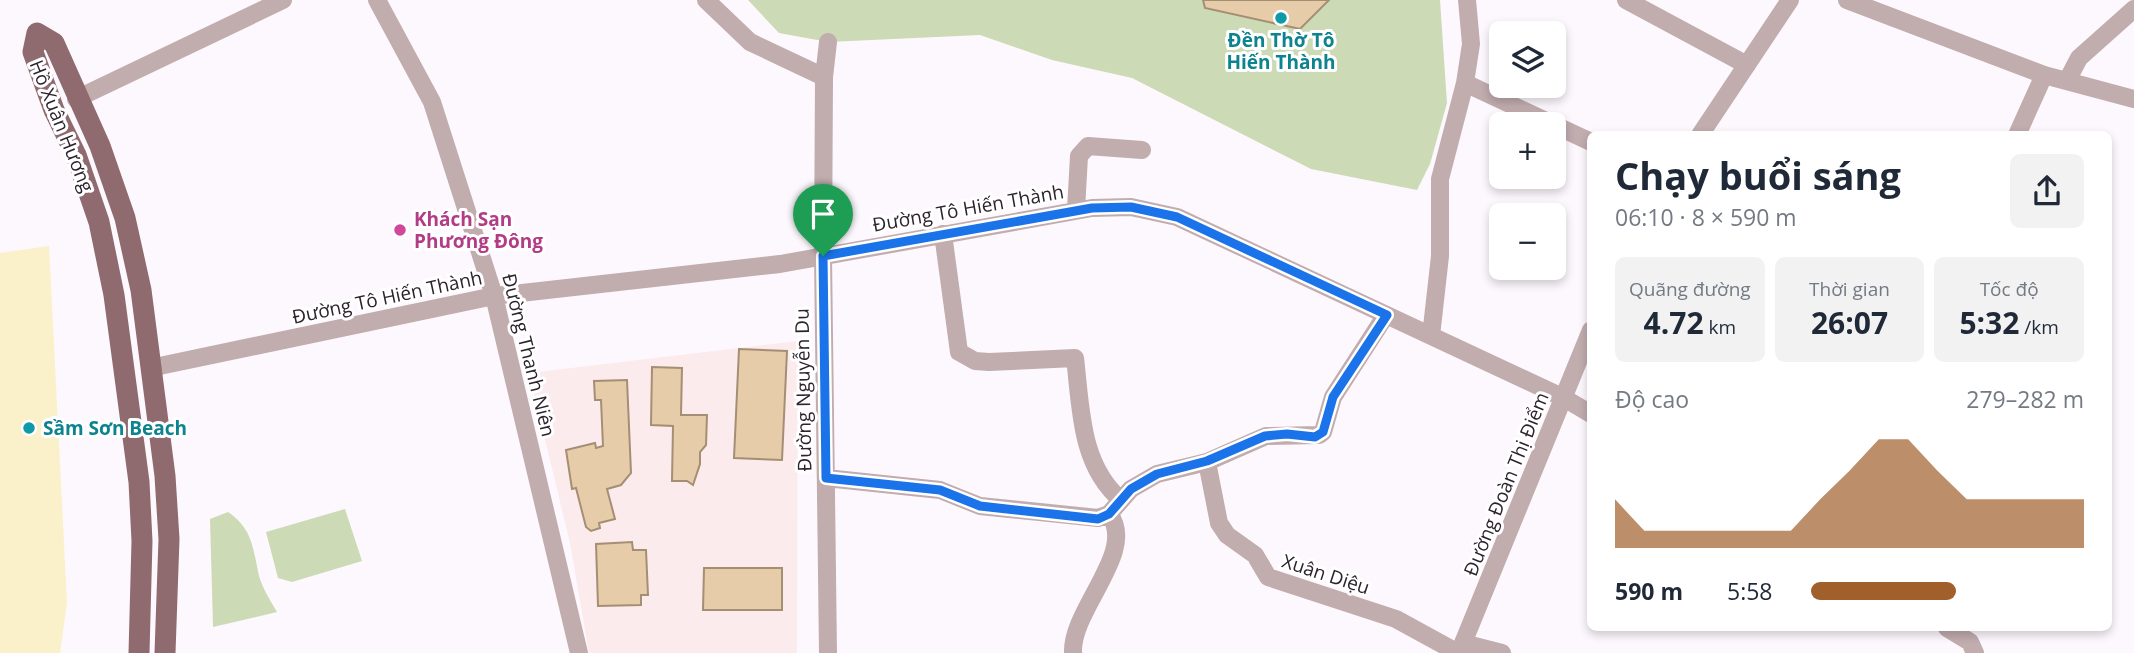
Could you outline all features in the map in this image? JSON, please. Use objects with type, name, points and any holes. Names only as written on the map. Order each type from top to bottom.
[{"type":"main road","name":"Hồ Xuân Hương","points":[[139,653],[142,541],[139,482],[114,295],[99,222],[76,155],[54,110],[33,52],[37,33],[54,43],[76,99],[100,146],[125,218],[141,290],[166,477],[169,539],[165,653]]},
{"type":"main road","points":[[54,110],[76,99]]},
{"type":"main road","points":[[124,373],[150,368]]},
{"type":"street","points":[[76,99],[284,0]]},
{"type":"street","name":"Đường Thanh Niên","points":[[377,0],[432,102],[494,296],[579,653]]},
{"type":"street","points":[[706,0],[750,42],[824,77]]},
{"type":"street","points":[[1431,336],[1440,256],[1440,179],[1465,83],[1471,44],[1467,0]]},
{"type":"street","points":[[1626,0],[1747,65]]},
{"type":"street","points":[[1703,131],[1790,0]]},
{"type":"street","points":[[1847,0],[2044,75],[2134,99]]},
{"type":"street","points":[[2067,81],[2079,58],[2134,9]]},
{"type":"street","name":"Đường Nguyễn Du","points":[[828,42],[824,77],[823,256],[828,653]]},
{"type":"street","points":[[2019,131],[2044,75]]},
{"type":"street","points":[[1465,83],[1587,140]]},
{"type":"street","points":[[1076,210],[1079,156],[1083,150],[1088,146],[1142,150]]},
{"type":"street","name":"Đường Tô Hiến Thành","points":[[150,368],[494,296],[780,264],[1076,210],[1131,207],[1177,217],[1564,398],[1587,412]]},
{"type":"street","points":[[943,234],[960,352],[975,361],[989,362],[1075,358],[1087,446],[1102,481],[1121,500]]},
{"type":"street","points":[[826,478],[940,490],[980,506],[1098,519],[1109,514],[1144,480],[1207,461],[1265,436],[1319,435],[1323,432],[1333,397],[1387,315]]},
{"type":"street","name":"Đường Đoàn Thị Điểm","points":[[1460,650],[1587,340]]},
{"type":"street","name":"Xuân Diệu","points":[[1207,461],[1219,523],[1227,536],[1255,555],[1268,577],[1396,619],[1460,650],[1502,653]]},
{"type":"street","points":[[1073,653],[1072,644],[1084,610],[1118,542],[1117,524],[1109,514]]},
{"type":"street","points":[[1952,631],[1969,642],[1975,653]]},
{"type":"shaded area","points":[[798,341],[797,653],[589,653],[570,543],[529,373]]},
{"type":"green space","points":[[748,0],[1440,0],[1447,103],[1430,164],[1417,190],[1311,169],[1132,78],[1052,60],[980,35],[828,42],[779,33]]},
{"type":"green space","points":[[345,509],[362,561],[292,582],[278,578],[266,532]]},
{"type":"green space","points":[[228,512],[243,525],[247,533],[261,581],[277,612],[213,627],[210,519]]},
{"type":"sand","name":"Sầm Sơn Beach","points":[[49,246],[67,603],[60,653],[0,653],[0,253]]},
{"type":"building","name":"Đền Thờ Tô Hiến Thành","points":[[1203,0],[1329,0],[1300,29],[1205,8]]},
{"type":"building","points":[[739,349],[787,351],[782,460],[734,458]]},
{"type":"building","points":[[652,367],[682,368],[681,415],[707,415],[706,445],[700,452],[700,464],[693,485],[687,481],[672,481],[673,426],[651,425]]},
{"type":"building","points":[[627,380],[631,473],[621,485],[607,489],[615,519],[599,523],[600,528],[591,531],[586,527],[576,488],[572,489],[566,450],[595,443],[596,448],[603,446],[601,400],[595,400],[594,381]]},
{"type":"building","points":[[632,542],[633,550],[646,550],[648,595],[641,595],[641,605],[598,606],[596,544]]},
{"type":"building","points":[[704,568],[782,568],[782,610],[703,610]]},
{"type":"place","name":"Đền Thờ Tô Hiến Thành","points":[[1281,18]]},
{"type":"place","name":"Khách Sạn Phương Đông","points":[[400,230]]},
{"type":"place","name":"Sầm Sơn Beach","points":[[29,428]]},
{"type":"route","points":[[1131,207],[1177,217],[1387,315],[1349,377],[1333,397],[1323,432],[1319,435],[1265,436],[1207,461],[1157,474],[1131,489],[1109,514],[1098,519],[980,506],[940,490],[826,478],[823,256],[1092,208],[1131,207]]}]
